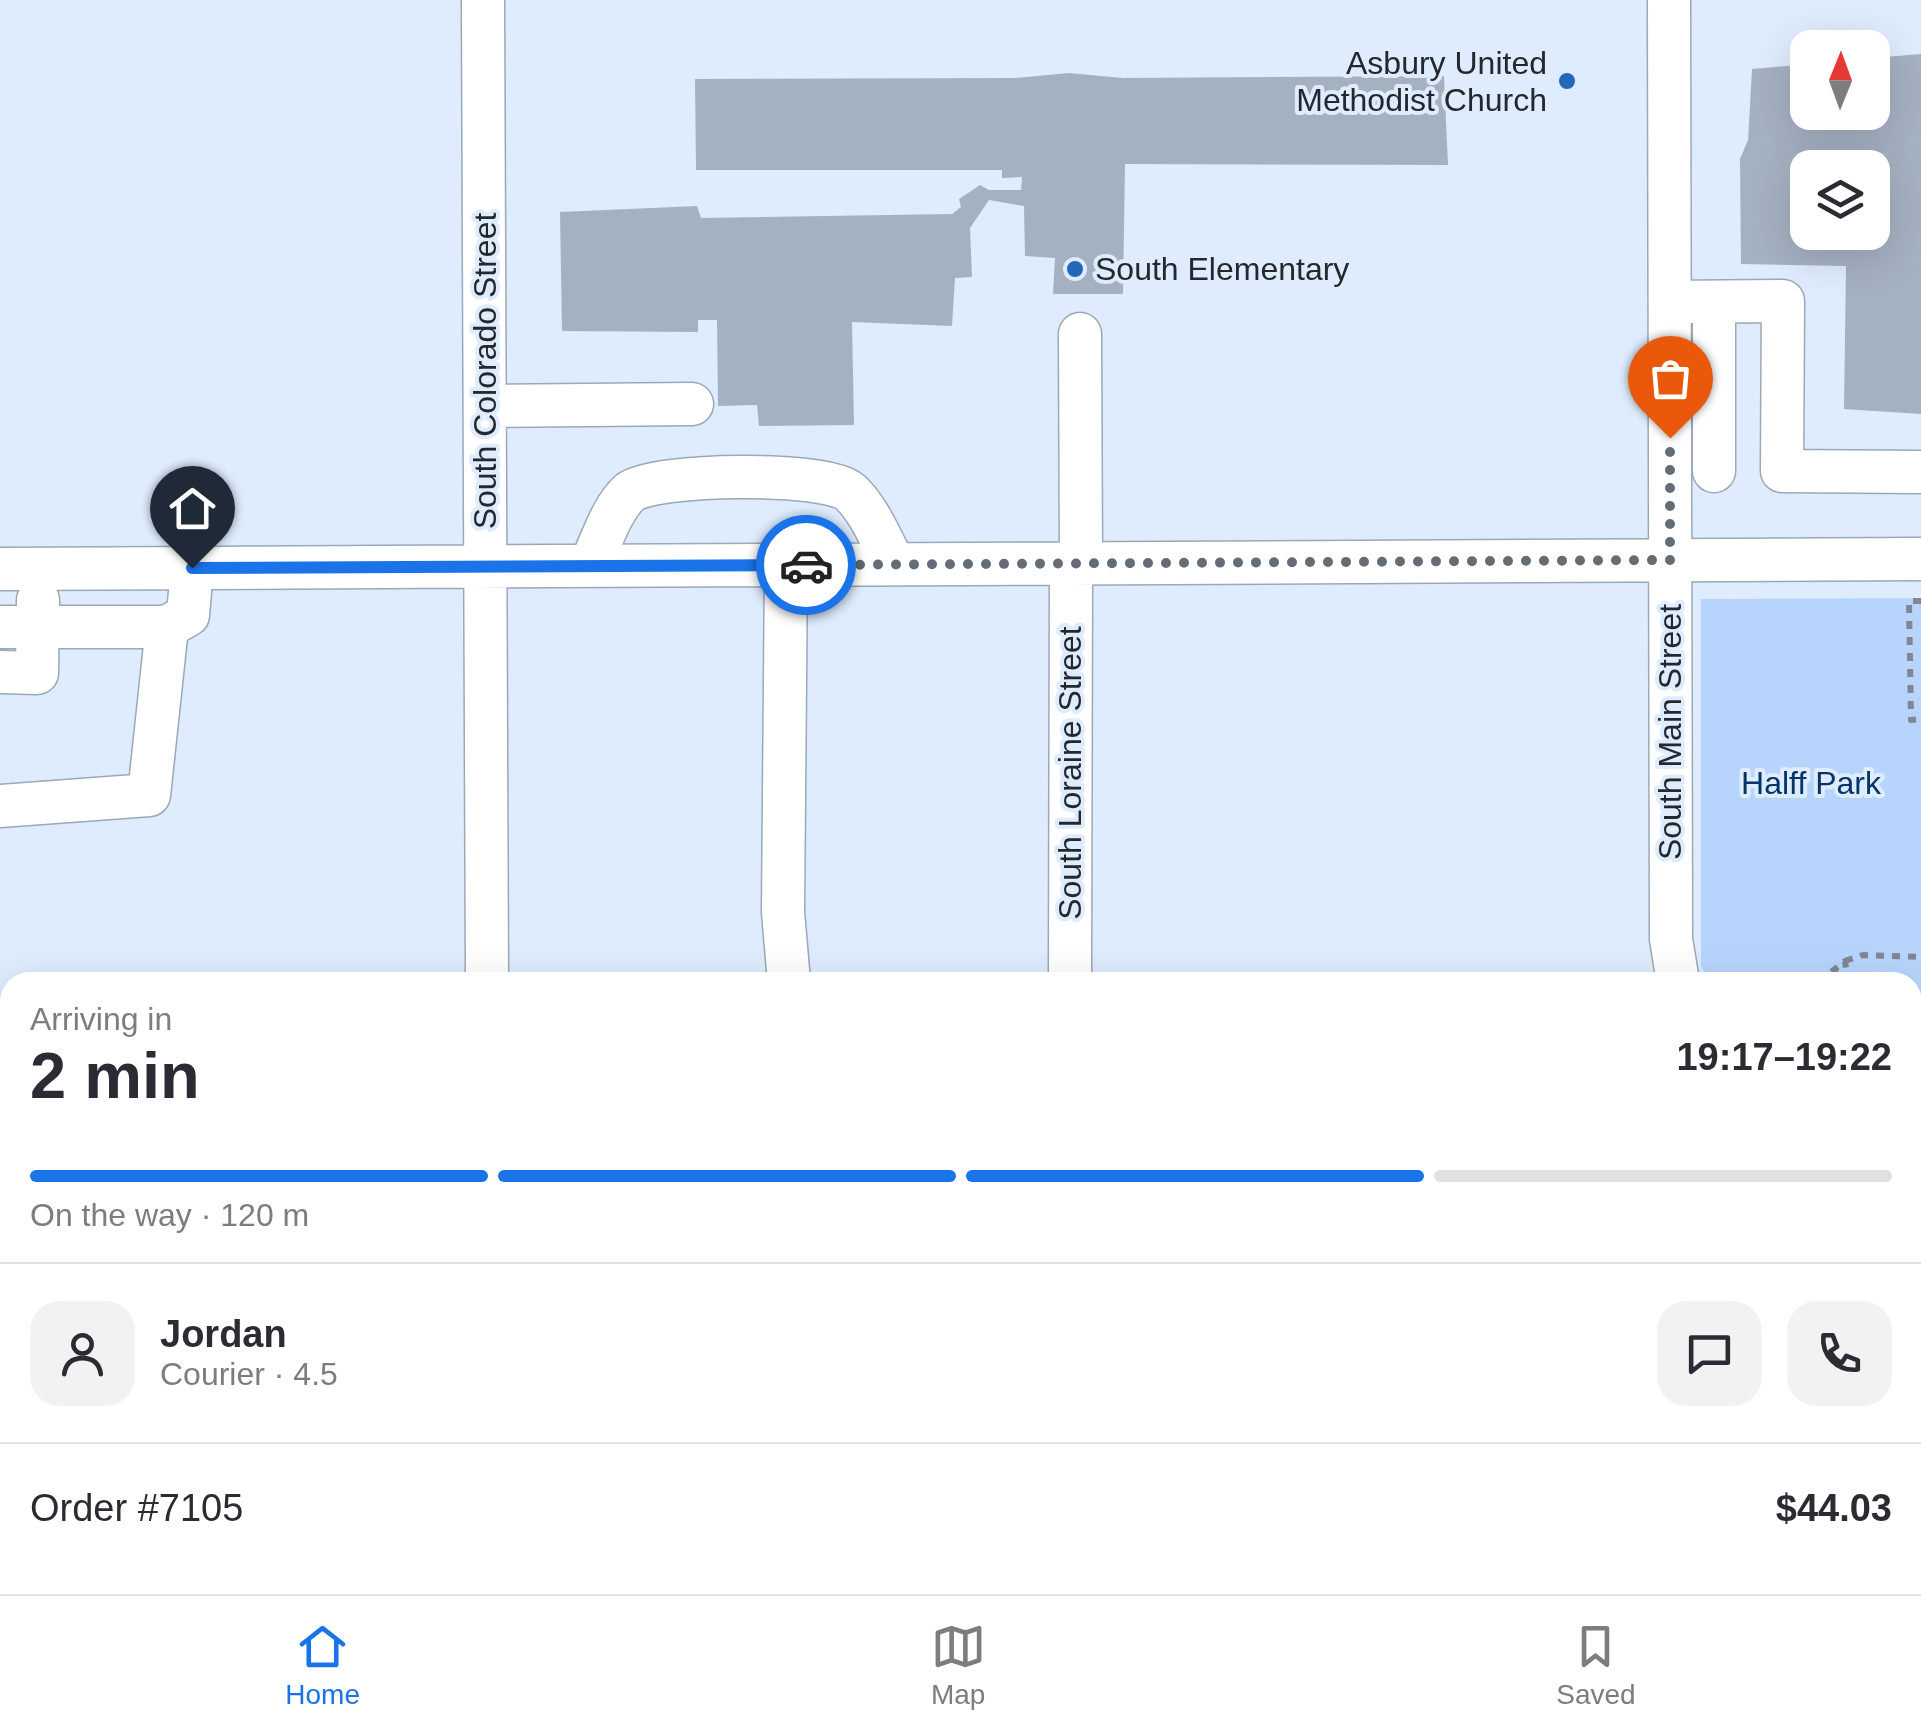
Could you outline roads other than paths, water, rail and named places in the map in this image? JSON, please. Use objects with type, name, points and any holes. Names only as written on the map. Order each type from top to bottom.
[{"type":"street","name":"South Colorado Street","points":[[483,0],[487,972]]},
{"type":"street","name":"South Main Street","points":[[1669,0],[1670,939],[1676,972]]},
{"type":"street","points":[[1670,302],[1783,301],[1782,471]]},
{"type":"street","points":[[1714,302],[1714,471]]},
{"type":"street","name":"South Loraine Street","points":[[1070,972],[1080,334]]},
{"type":"street","points":[[486,406],[692,404]]},
{"type":"street","points":[[1670,472],[1921,472]]},
{"type":"street","points":[[590,566],[626,495],[642,484],[675,478],[826,480],[849,491],[894,564]]},
{"type":"street","points":[[0,672],[36,673],[19,627],[19,569],[1921,559]]},
{"type":"street","points":[[786,565],[783,912],[787,972]]},
{"type":"street","points":[[19,627],[167,627],[188,615],[192,568]]},
{"type":"street","points":[[0,806],[149,795],[167,627]]},
{"type":"place","name":"Asbury United Methodist Church","points":[[1567,81]]},
{"type":"place","name":"South Elementary","points":[[1075,269]]},
{"type":"park label","name":"Halff Park","points":[[1811,783]]}]
